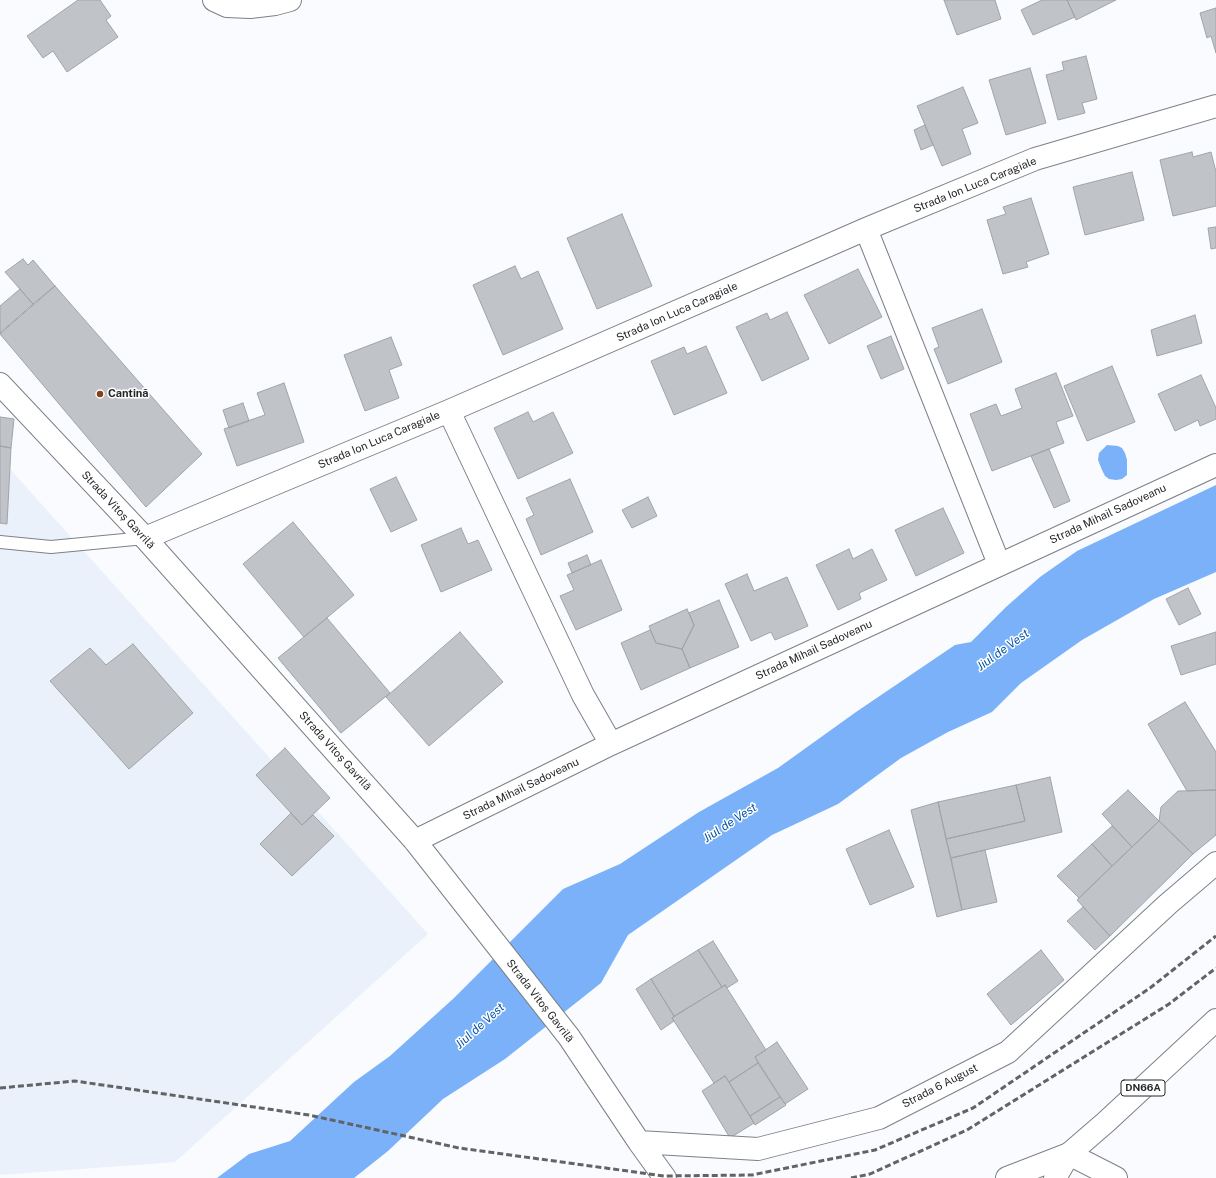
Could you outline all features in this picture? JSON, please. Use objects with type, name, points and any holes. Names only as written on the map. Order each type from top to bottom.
[{"type":"street","points":[[214,0],[227,6],[250,7],[290,0]]},
{"type":"street","name":"Strada Ion Luca Caragiale","points":[[145,538],[450,411],[866,229],[1035,159],[1216,106]]},
{"type":"street","points":[[866,229],[999,564]]},
{"type":"street","name":"Strada Vitoș Gavrilă","points":[[0,384],[145,538],[415,841],[569,1037],[640,1142]]},
{"type":"street","points":[[450,411],[583,695],[611,744]]},
{"type":"street","name":"Strada Mihail Sadoveanu","points":[[415,841],[611,744],[1216,464]]},
{"type":"street","name":"Strada 6 August","points":[[640,1142],[758,1149],[879,1118],[1008,1052],[1168,904],[1216,863]]},
{"type":"street","name":"DN66A","points":[[1055,1178],[1069,1154],[1106,1122],[1216,1020]]},
{"type":"street","points":[[640,1142],[665,1178]]},
{"type":"street","points":[[1069,1154],[1116,1178]]},
{"type":"street","name":"DN66A","points":[[1007,1178],[1069,1154]]},
{"type":"lane","points":[[0,542],[51,547],[145,538]]},
{"type":"shaded area","points":[[0,458],[428,934],[175,1162],[0,1175]]},
{"type":"water","points":[[1107,445],[1118,446],[1122,448],[1125,453],[1127,460],[1127,475],[1122,479],[1109,479],[1105,476],[1102,470],[1098,460],[1099,453]]},
{"type":"water","name":"Jiul de Vest","points":[[1216,485],[1216,572],[1154,599],[1082,640],[1021,683],[992,712],[948,732],[901,758],[838,804],[772,835],[628,935],[601,983],[505,1059],[443,1099],[388,1151],[354,1178],[217,1178],[249,1154],[290,1141],[354,1082],[390,1056],[454,998],[563,889],[620,864],[699,812],[778,768],[856,712],[955,645],[971,642],[1006,607],[1040,577],[1077,551]]},
{"type":"building","points":[[78,0],[100,0],[111,16],[106,20],[118,37],[67,72],[53,51],[43,58],[27,36]]},
{"type":"building","points":[[944,0],[995,0],[1001,19],[957,35]]},
{"type":"building","points":[[1042,0],[1067,0],[1075,17],[1033,35],[1021,10]]},
{"type":"building","points":[[1067,0],[1116,0],[1076,20]]},
{"type":"building","points":[[1216,8],[1216,53],[1211,36],[1207,38],[1200,13]]},
{"type":"building","points":[[1086,56],[1097,99],[1082,103],[1085,113],[1058,120],[1046,75],[1064,70],[1062,62]]},
{"type":"building","points":[[1030,68],[1046,123],[1006,135],[989,80]]},
{"type":"building","points":[[963,87],[978,123],[962,129],[971,154],[942,166],[917,106]]},
{"type":"building","points":[[925,125],[933,145],[921,150],[914,130]]},
{"type":"building","points":[[1192,152],[1193,157],[1211,152],[1216,172],[1216,206],[1173,216],[1160,160]]},
{"type":"building","points":[[1132,172],[1144,220],[1085,235],[1073,187]]},
{"type":"building","points":[[1031,198],[1049,254],[1026,262],[1028,267],[1003,274],[987,220],[1006,214],[1003,207]]},
{"type":"building","points":[[622,214],[652,286],[597,309],[567,238]]},
{"type":"building","points":[[1216,227],[1216,248],[1211,249],[1208,228]]},
{"type":"building","points":[[23,259],[28,265],[33,260],[55,286],[33,304],[5,272]]},
{"type":"building","points":[[515,266],[521,279],[538,271],[563,329],[503,355],[473,285]]},
{"type":"building","points":[[858,269],[882,317],[829,344],[804,295]]},
{"type":"building","name":"Cantină","points":[[55,286],[202,454],[146,507],[0,334]]},
{"type":"building","points":[[20,289],[33,304],[0,333],[0,306]]},
{"type":"building","points":[[982,309],[1002,362],[948,384],[934,349],[939,347],[932,328]]},
{"type":"building","points":[[787,312],[809,359],[762,381],[736,327],[767,313],[770,320]]},
{"type":"building","points":[[1195,315],[1202,343],[1157,356],[1151,330]]},
{"type":"building","points":[[891,336],[904,369],[881,379],[867,346]]},
{"type":"building","points":[[391,337],[402,365],[389,370],[399,398],[365,411],[344,355]]},
{"type":"building","points":[[706,346],[727,393],[674,415],[651,361],[684,347],[687,354]]},
{"type":"building","points":[[1112,366],[1135,422],[1087,441],[1064,386]]},
{"type":"building","points":[[1056,373],[1073,416],[1056,422],[1064,443],[992,471],[970,414],[996,404],[1001,416],[1022,408],[1015,389]]},
{"type":"building","points":[[1201,375],[1216,408],[1216,419],[1200,426],[1198,420],[1175,431],[1158,394]]},
{"type":"building","points":[[284,383],[304,442],[237,466],[224,429],[265,415],[257,393]]},
{"type":"building","points":[[243,403],[249,421],[229,428],[223,410]]},
{"type":"building","points":[[528,412],[533,422],[553,412],[573,453],[518,479],[494,428]]},
{"type":"building","points":[[0,417],[14,419],[11,448],[0,446]]},
{"type":"building","points":[[0,446],[11,448],[7,524],[0,523]]},
{"type":"building","points":[[1049,449],[1070,501],[1054,508],[1031,456]]},
{"type":"building","points":[[396,477],[417,520],[391,532],[370,489]]},
{"type":"building","points":[[570,479],[593,532],[541,555],[526,519],[534,515],[526,498]]},
{"type":"building","points":[[648,497],[657,516],[632,528],[622,510]]},
{"type":"building","points":[[943,508],[964,553],[916,576],[895,530]]},
{"type":"building","points":[[293,522],[354,595],[304,637],[243,564]]},
{"type":"building","points":[[461,528],[468,544],[478,540],[492,570],[441,592],[421,545]]},
{"type":"building","points":[[849,549],[853,559],[872,549],[887,580],[859,593],[861,599],[838,610],[816,565]]},
{"type":"building","points":[[587,555],[591,565],[572,573],[568,563]]},
{"type":"building","points":[[601,560],[622,610],[576,630],[560,596],[574,590],[567,575]]},
{"type":"building","points":[[747,574],[754,591],[787,577],[808,626],[775,640],[771,632],[751,641],[725,584]]},
{"type":"building","points":[[1188,588],[1201,614],[1179,625],[1166,599]]},
{"type":"building","points":[[719,600],[739,647],[690,668],[682,649],[694,625],[689,613]]},
{"type":"building","points":[[687,609],[694,625],[682,649],[656,643],[649,626]]},
{"type":"building","points":[[327,618],[390,693],[341,733],[278,658]]},
{"type":"building","points":[[650,630],[656,643],[682,649],[690,668],[641,690],[621,643]]},
{"type":"building","points":[[460,632],[503,682],[429,746],[386,697]]},
{"type":"building","points":[[1216,632],[1216,664],[1181,675],[1171,646]]},
{"type":"building","points":[[133,644],[193,713],[129,769],[50,681],[90,648],[106,665]]},
{"type":"building","points":[[1185,702],[1216,752],[1216,790],[1187,791],[1148,724]]},
{"type":"building","points":[[285,748],[330,798],[302,825],[256,775]]},
{"type":"building","points":[[1050,777],[1062,832],[951,858],[946,839],[1025,821],[1016,785]]},
{"type":"building","points":[[1016,785],[1025,821],[946,839],[938,802]]},
{"type":"building","points":[[1128,790],[1159,821],[1132,847],[1102,814]]},
{"type":"building","points":[[1216,790],[1216,835],[1193,854],[1159,821],[1161,807],[1178,791]]},
{"type":"building","points":[[938,802],[962,910],[937,917],[911,810]]},
{"type":"building","points":[[291,813],[302,825],[313,815],[334,836],[292,876],[260,844]]},
{"type":"building","points":[[1159,821],[1193,854],[1110,936],[1077,900]]},
{"type":"building","points":[[1112,826],[1132,847],[1112,866],[1092,844]]},
{"type":"building","points":[[889,830],[914,887],[870,905],[846,849]]},
{"type":"building","points":[[1092,844],[1112,866],[1079,898],[1057,876]]},
{"type":"building","points":[[985,850],[997,902],[962,910],[951,858]]},
{"type":"building","points":[[1083,907],[1110,936],[1095,950],[1067,921]]},
{"type":"building","points":[[713,941],[738,981],[727,988],[725,985],[722,987],[698,950]]},
{"type":"building","points":[[698,950],[722,987],[674,1016],[651,979]]},
{"type":"building","points":[[1041,950],[1064,980],[1011,1025],[987,994]]},
{"type":"building","points":[[651,979],[674,1016],[672,1018],[674,1021],[661,1030],[636,989]]},
{"type":"building","points":[[725,985],[766,1050],[755,1057],[758,1063],[729,1082],[725,1076],[714,1083],[672,1018]]},
{"type":"building","points":[[777,1042],[808,1089],[785,1104],[755,1057]]},
{"type":"building","points":[[758,1063],[780,1097],[750,1116],[729,1082]]},
{"type":"building","points":[[725,1076],[754,1123],[730,1138],[702,1091]]},
{"type":"building","points":[[780,1097],[786,1105],[755,1125],[750,1116]]},
{"type":"railway","points":[[0,1088],[75,1081],[309,1115],[459,1148],[664,1176],[752,1175],[875,1150],[973,1108],[1150,988],[1216,936]]},
{"type":"railway","points":[[851,1178],[870,1174],[967,1130],[1169,1004],[1216,968]]},
{"type":"place","name":"Cantină","points":[[100,394]]}]
